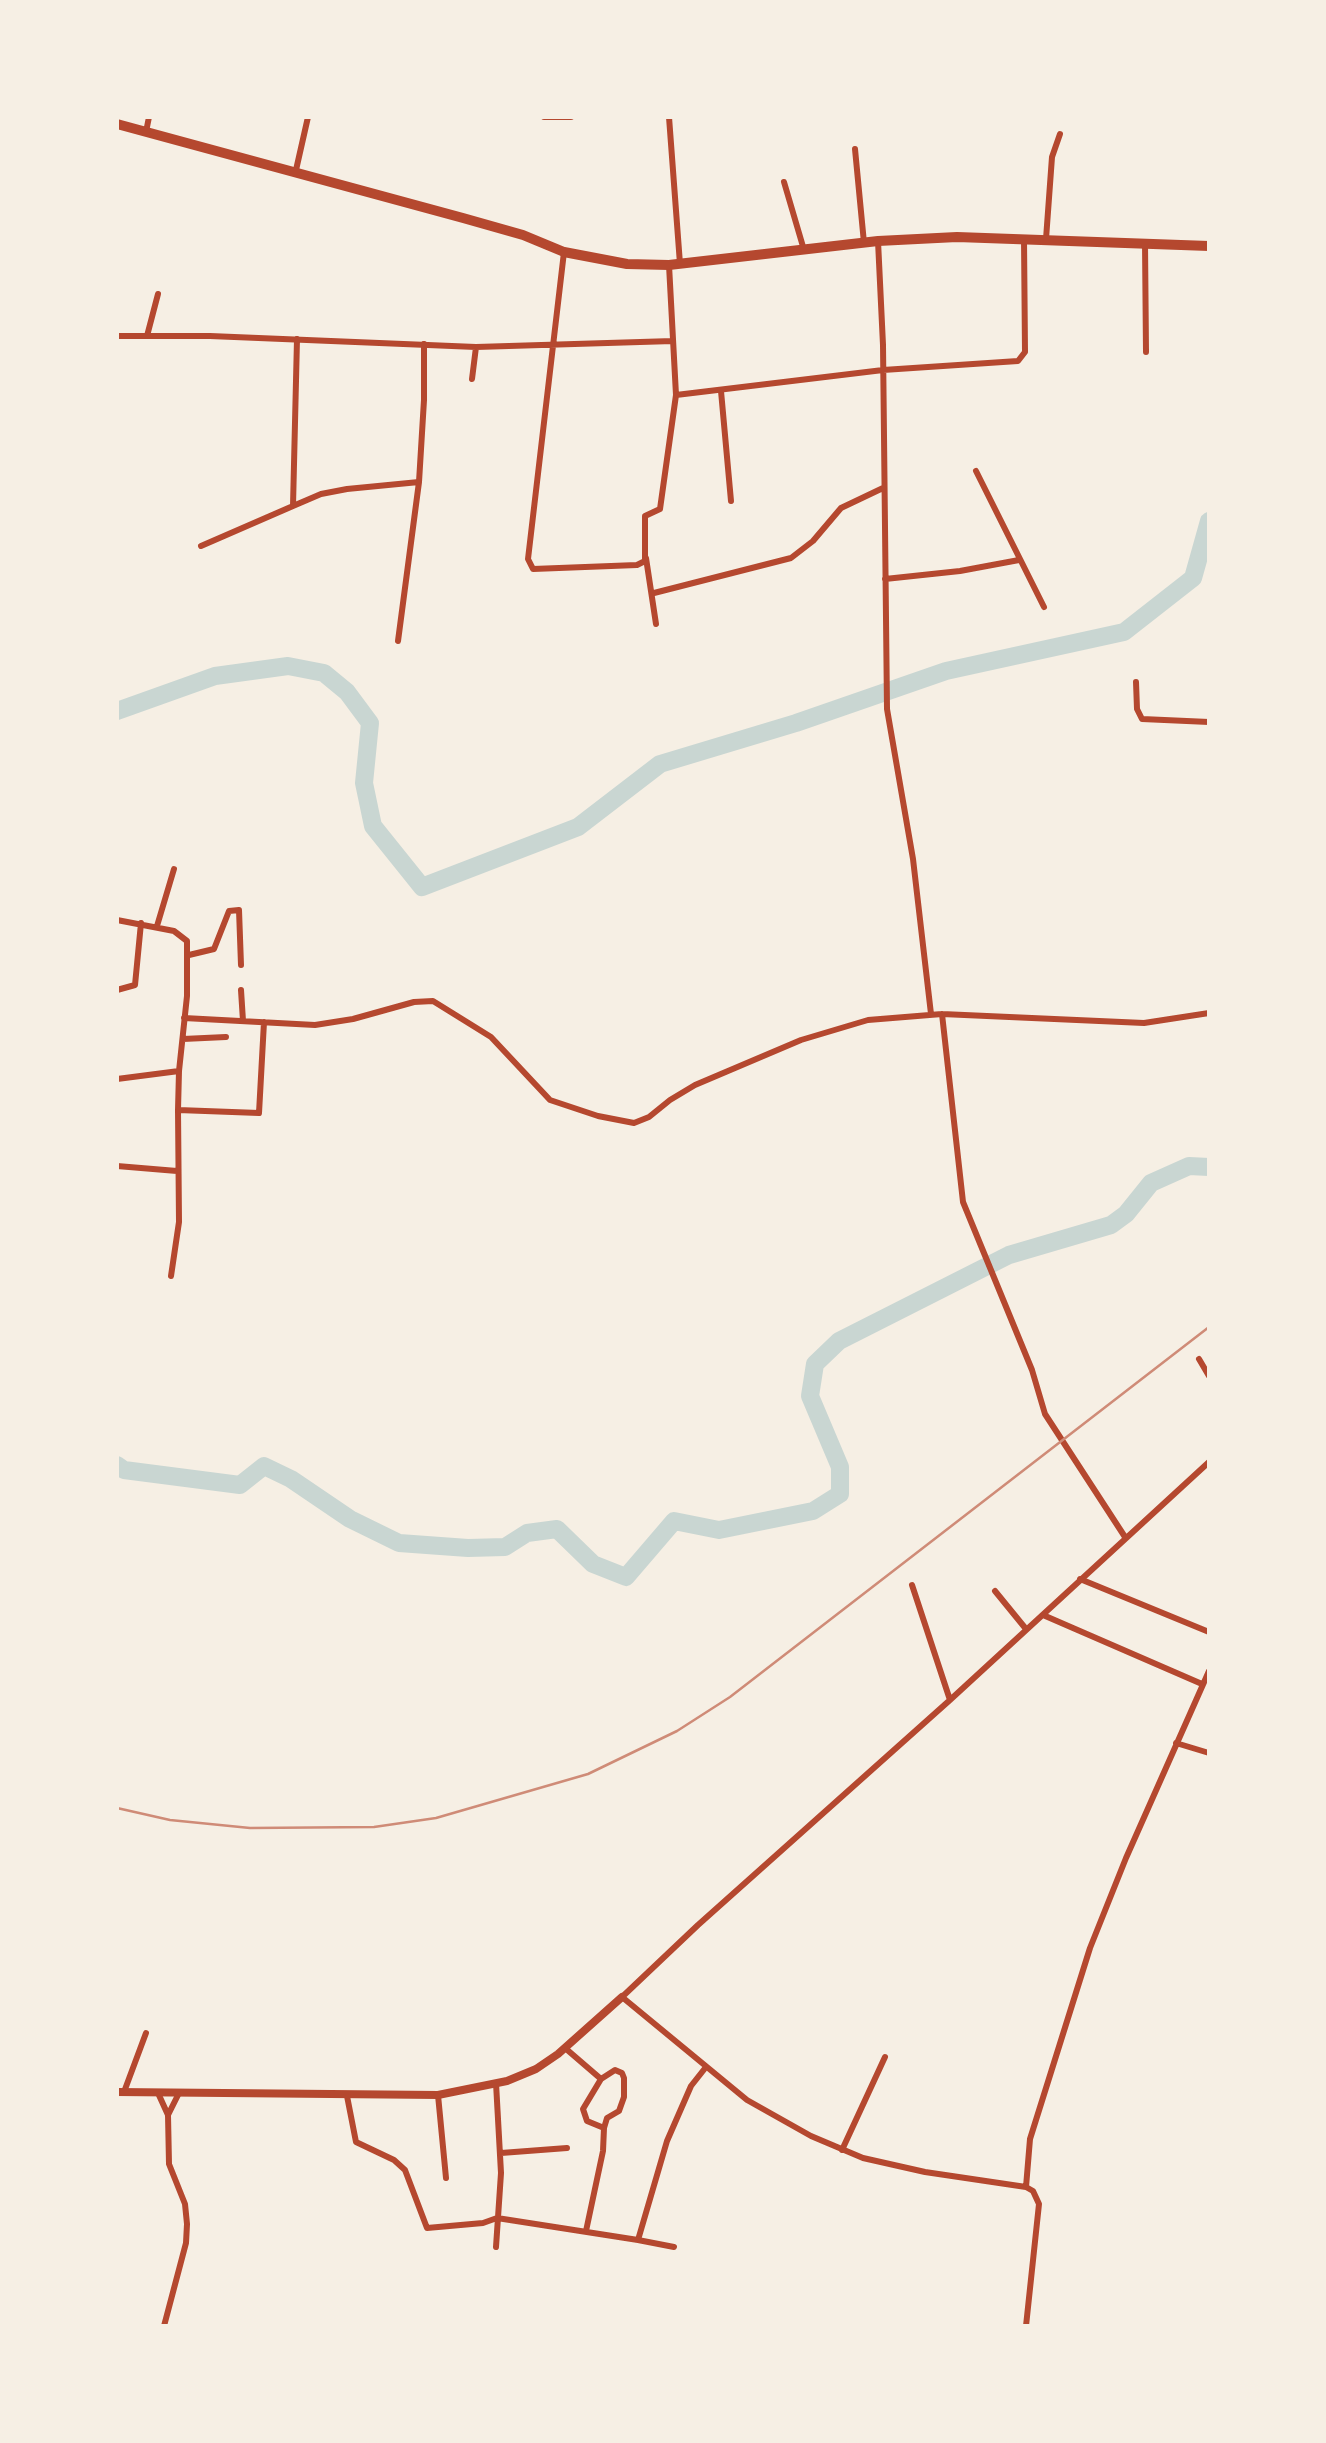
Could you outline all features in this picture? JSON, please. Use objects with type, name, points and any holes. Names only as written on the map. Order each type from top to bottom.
[{"type":"highway","points":[[117,124],[296,170],[523,235],[564,253],[627,264],[675,265],[864,243],[957,237],[1209,246]]},
{"type":"street","points":[[146,132],[149,117]]},
{"type":"street","points":[[296,170],[308,117]]},
{"type":"street","points":[[545,117],[571,117]]},
{"type":"street","points":[[656,624],[654,593],[646,558],[645,516],[660,509],[676,395],[673,341],[675,265],[669,117]]},
{"type":"street","points":[[1046,239],[1052,157],[1060,134]]},
{"type":"street","points":[[855,149],[864,243]]},
{"type":"street","points":[[784,182],[804,250]]},
{"type":"street","points":[[676,395],[883,370],[1023,359],[1026,344],[1024,238]]},
{"type":"street","points":[[878,242],[883,370],[884,665],[887,709],[913,859],[931,1014]]},
{"type":"street","points":[[1145,243],[1146,352]]},
{"type":"street","points":[[564,253],[529,566],[537,569],[637,565],[646,558]]},
{"type":"street","points":[[147,336],[158,294]]},
{"type":"street","points":[[117,337],[297,339],[476,347],[673,341]]},
{"type":"street","points":[[293,506],[297,339]]},
{"type":"street","points":[[398,641],[419,482],[424,344]]},
{"type":"street","points":[[472,379],[476,347]]},
{"type":"street","points":[[721,391],[731,501]]},
{"type":"street","points":[[976,471],[1044,607]]},
{"type":"street","points":[[201,546],[321,494],[419,482]]},
{"type":"street","points":[[654,593],[791,558],[813,541],[841,508],[883,488]]},
{"type":"street","points":[[885,579],[965,570],[1019,560]]},
{"type":"street","points":[[1136,682],[1137,709],[1142,719],[1209,722]]},
{"type":"street","points":[[158,926],[174,869]]},
{"type":"street","points":[[189,955],[214,949],[229,911],[239,910],[241,965]]},
{"type":"street","points":[[117,919],[158,926],[181,934],[187,941],[189,955],[178,1110],[180,1222],[171,1276]]},
{"type":"street","points":[[117,990],[135,985],[141,922]]},
{"type":"street","points":[[241,990],[243,1021]]},
{"type":"street","points":[[184,1018],[315,1025],[414,1002],[433,1001],[491,1037],[550,1100],[634,1123],[649,1118],[670,1100],[695,1085],[801,1040],[868,1020],[942,1014],[1144,1023],[1209,1013]]},
{"type":"street","points":[[942,1014],[961,1193],[1049,1422],[1125,1537]]},
{"type":"street","points":[[178,1110],[259,1113],[264,1022]]},
{"type":"street","points":[[183,1040],[226,1037]]},
{"type":"street","points":[[117,1079],[179,1072]]},
{"type":"street","points":[[117,1166],[177,1171]]},
{"type":"street","points":[[1199,1359],[1209,1376]]},
{"type":"street","points":[[146,2033],[121,2092],[438,2095],[529,2073],[565,2048],[622,1997],[801,1831],[950,1700],[1209,1462]]},
{"type":"street","points":[[1080,1579],[1209,1632]]},
{"type":"street","points":[[912,1585],[950,1700]]},
{"type":"street","points":[[995,1591],[1026,1629]]},
{"type":"street","points":[[1043,1615],[1202,1684]]},
{"type":"street","points":[[1026,2187],[1030,2139],[1090,1948],[1209,1671]]},
{"type":"street","points":[[1176,1743],[1209,1753]]},
{"type":"street","points":[[622,1997],[706,2067],[766,2112],[842,2150],[925,2172],[1026,2187],[1037,2195],[1039,2204],[1026,2326]]},
{"type":"street","points":[[565,2048],[601,2079]]},
{"type":"street","points":[[842,2150],[885,2057]]},
{"type":"street","points":[[638,2240],[667,2141],[691,2086],[706,2067]]},
{"type":"street","points":[[586,2231],[603,2151],[604,2128],[607,2119],[619,2111],[624,2097],[624,2078],[622,2073],[615,2070],[601,2079],[589,2095],[584,2116],[587,2121],[604,2128]]},
{"type":"street","points":[[496,2083],[501,2153],[496,2247]]},
{"type":"street","points":[[158,2092],[168,2115],[169,2164],[185,2204],[187,2224],[186,2243],[164,2326]]},
{"type":"street","points":[[168,2115],[179,2093]]},
{"type":"street","points":[[438,2095],[445,2140],[446,2178]]},
{"type":"street","points":[[347,2096],[356,2142],[394,2160],[405,2170],[427,2228],[483,2224],[497,2218],[674,2247]]},
{"type":"street","points":[[501,2153],[568,2148]]},
{"type":"waterway","points":[[117,711],[215,676],[288,666],[324,673],[347,692],[370,723],[364,783],[373,826],[422,887],[578,827],[660,764],[796,723],[946,671],[1124,632],[1193,578],[1209,521]]},
{"type":"waterway","points":[[117,1465],[124,1470],[240,1485],[264,1466],[291,1479],[350,1519],[399,1543],[468,1548],[505,1547],[527,1533],[557,1529],[593,1564],[626,1577],[674,1521],[719,1530],[813,1511],[840,1494],[840,1467],[810,1396],[815,1364],[839,1341],[1009,1255],[1111,1225],[1126,1214],[1151,1183],[1189,1166],[1209,1167]]},
{"type":"railway","points":[[117,1808],[170,1820],[250,1828],[374,1827],[436,1818],[588,1774],[677,1731],[730,1697],[1209,1327]]}]
